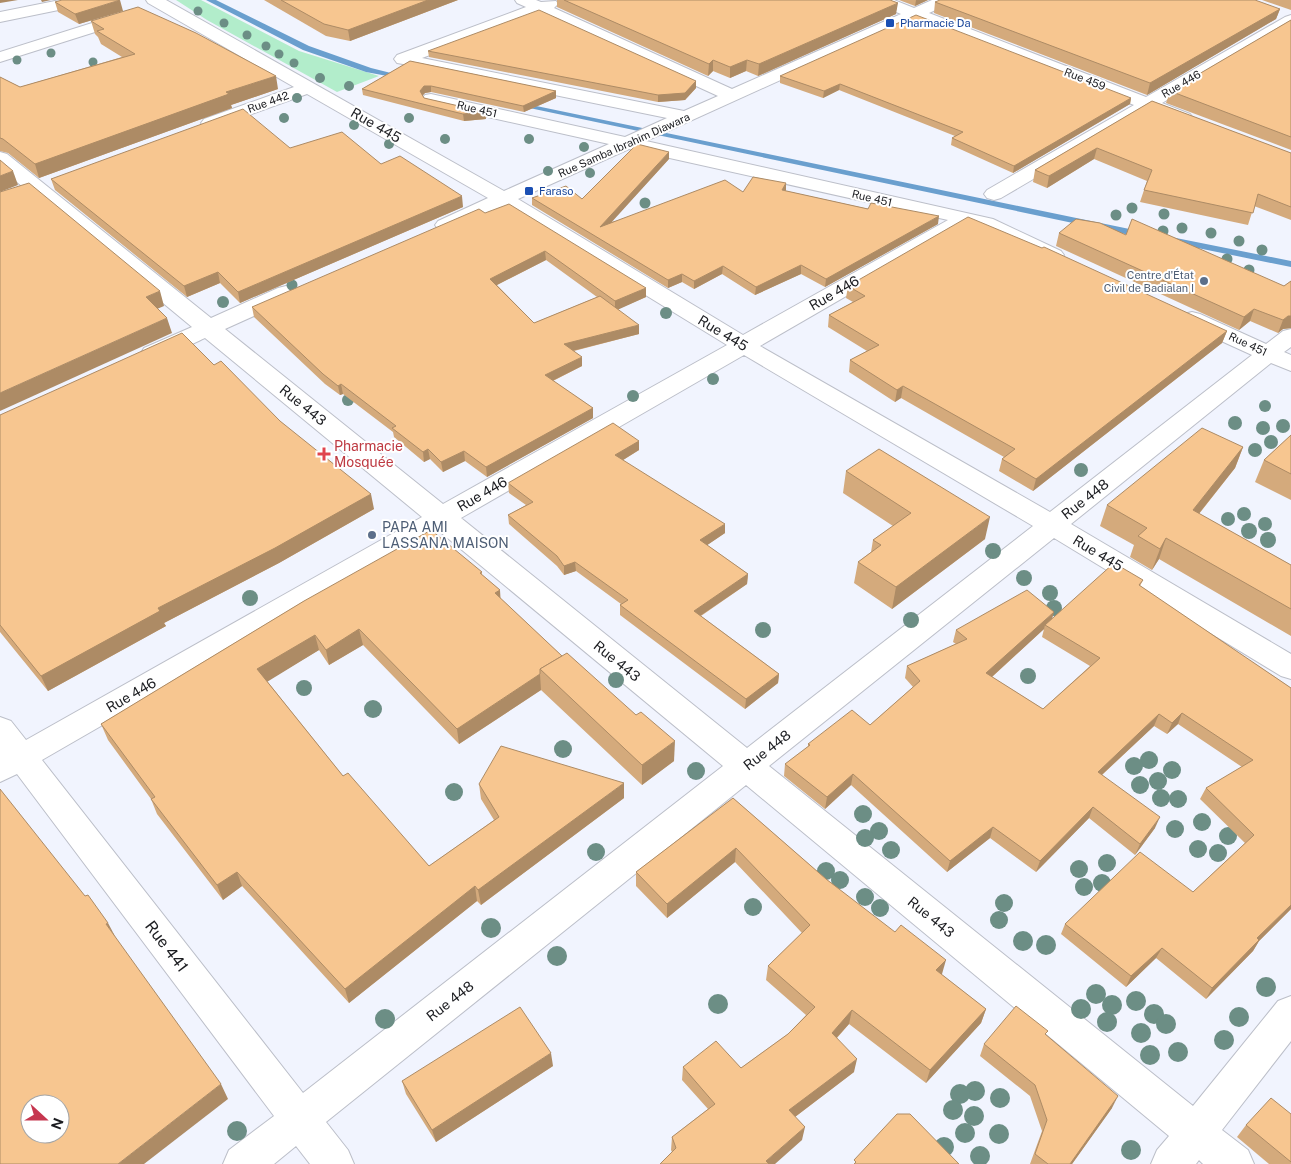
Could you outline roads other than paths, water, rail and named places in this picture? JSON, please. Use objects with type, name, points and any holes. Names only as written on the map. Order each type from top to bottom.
[{"type":"street","points":[[0,17],[83,0]]},
{"type":"street","points":[[523,0],[733,96]]},
{"type":"street","points":[[561,0],[398,61],[688,117]]},
{"type":"street","name":"Rue 459","points":[[880,0],[1202,124]]},
{"type":"street","name":"Rue Samba Ibrahim Diawara","points":[[424,234],[945,0]]},
{"type":"street","points":[[0,57],[159,3]]},
{"type":"street","name":"Rue 445","points":[[159,3],[310,87],[504,199],[742,345],[1052,525],[1291,668]]},
{"type":"street","points":[[1274,11],[1291,18]]},
{"type":"street","name":"Rue 446","points":[[994,194],[1291,18]]},
{"type":"street","name":"Rue 442","points":[[191,130],[310,87]]},
{"type":"street","name":"Rue 451","points":[[431,99],[986,223],[1074,264]]},
{"type":"street","name":"Rue 443","points":[[0,158],[1234,1164]]},
{"type":"street","name":"Rue 446","points":[[11,763],[965,219]]},
{"type":"street","points":[[136,360],[307,284]]},
{"type":"street","name":"Rue 451","points":[[1171,309],[1283,351]]},
{"type":"street","name":"Rue 448","points":[[243,1164],[1052,525],[1283,351]]},
{"type":"street","name":"Rue 441","points":[[0,729],[11,763],[334,1164]]},
{"type":"street","points":[[1171,1164],[1291,1013]]},
{"type":"waterway","points":[[210,0],[306,48],[369,70],[403,77]]},
{"type":"waterway","points":[[520,104],[1144,235]]},
{"type":"waterway","points":[[1171,240],[1291,264]]},
{"type":"place","name":"Pharmacie Da","points":[[890,23]]},
{"type":"place","name":"Faraso","points":[[529,191]]},
{"type":"place","name":"Centre d'État Civil de Badialan I","points":[[1204,281]]},
{"type":"place","name":"Pharmacie Mosquée","points":[[324,454]]},
{"type":"place","name":"PAPA AMI LASSANA MAISON","points":[[372,535]]}]
